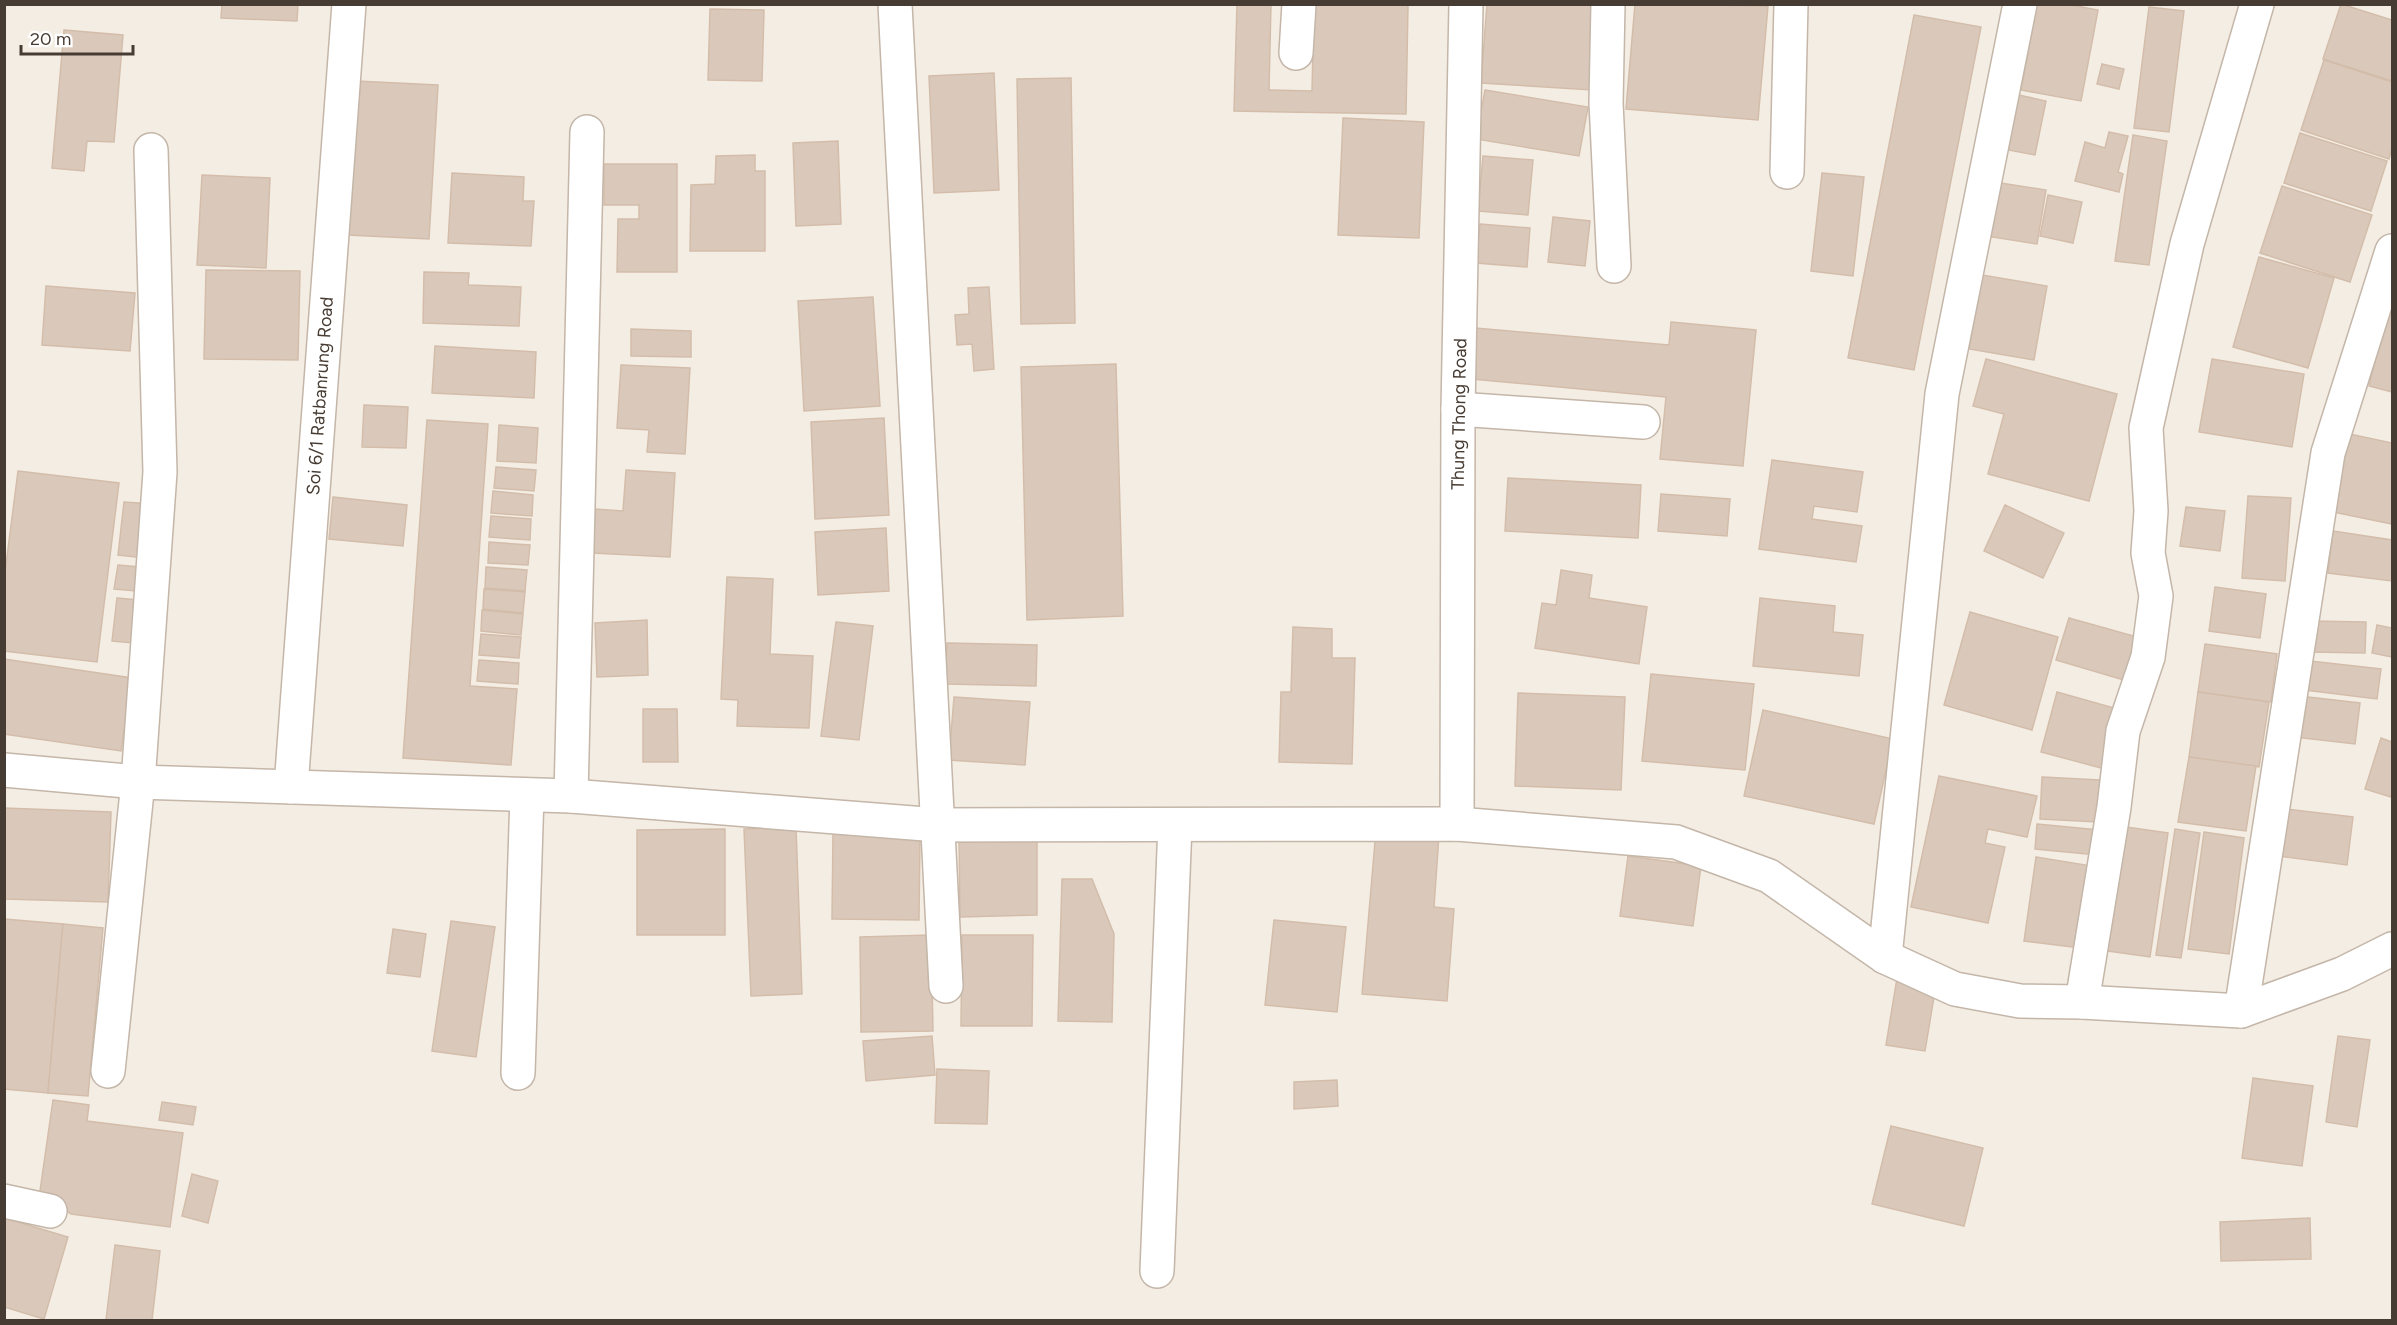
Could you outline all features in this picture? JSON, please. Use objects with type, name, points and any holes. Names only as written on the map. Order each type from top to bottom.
[{"type":"street","name":"Soi 6/1 Ratbanrung Road","points":[[291,787],[349,4]]},
{"type":"street","points":[[895,4],[946,986]]},
{"type":"street","points":[[1296,53],[1299,4]]},
{"type":"street","name":"Thung Thong Road","points":[[1457,824],[1458,409],[1466,4]]},
{"type":"street","points":[[1608,4],[1606,103],[1614,266]]},
{"type":"street","points":[[1787,172],[1791,4]]},
{"type":"street","points":[[1885,957],[1941,394],[2020,4]]},
{"type":"street","points":[[2082,1002],[2114,807],[2123,731],[2148,657],[2156,596],[2148,553],[2151,511],[2146,428],[2187,244],[2256,4]]},
{"type":"street","points":[[570,796],[587,132]]},
{"type":"street","points":[[108,1071],[138,782],[160,472],[151,150]]},
{"type":"street","points":[[2241,1011],[2328,453],[2392,251]]},
{"type":"street","points":[[1458,409],[1643,423]]},
{"type":"street","points":[[4,770],[138,782],[570,796],[938,825],[1457,824],[1676,842],[1769,876],[1885,957],[1954,989],[2020,1001],[2082,1002],[2241,1011],[2343,974],[2392,949]]},
{"type":"street","points":[[518,1073],[527,795]]},
{"type":"street","points":[[1157,1271],[1175,825]]},
{"type":"street","points":[[4,1201],[50,1211]]},
{"type":"building","points":[[222,4],[298,4],[297,21],[221,18]]},
{"type":"building","points":[[1237,4],[1271,4],[1269,90],[1312,91],[1314,4],[1408,5],[1406,114],[1234,111]]},
{"type":"building","points":[[1487,4],[1599,4],[1592,90],[1481,83]]},
{"type":"building","points":[[1635,4],[1768,6],[1758,120],[1626,109]]},
{"type":"building","points":[[2037,4],[2066,4],[2098,10],[2081,101],[2021,90]]},
{"type":"building","points":[[2341,4],[2392,20],[2392,81],[2323,59]]},
{"type":"building","points":[[2149,7],[2184,11],[2169,132],[2134,128]]},
{"type":"building","points":[[710,9],[764,10],[762,81],[708,80]]},
{"type":"building","points":[[1914,15],[1981,27],[1914,370],[1848,358]]},
{"type":"building","points":[[64,30],[123,35],[114,142],[87,141],[84,171],[52,168]]},
{"type":"building","points":[[2324,60],[2392,82],[2392,148],[2389,159],[2301,130]]},
{"type":"building","points":[[2102,64],[2124,69],[2119,89],[2097,84]]},
{"type":"building","points":[[994,73],[999,190],[934,193],[929,76]]},
{"type":"building","points":[[1071,78],[1075,323],[1021,324],[1017,79]]},
{"type":"building","points":[[356,81],[438,85],[429,239],[348,235]]},
{"type":"building","points":[[1485,90],[1588,107],[1579,156],[1476,139]]},
{"type":"building","points":[[2014,94],[2046,101],[2035,155],[2003,149]]},
{"type":"building","points":[[1343,118],[1424,122],[1419,238],[1338,235]]},
{"type":"building","points":[[2109,132],[2128,136],[2118,172],[2123,174],[2119,192],[2075,181],[2085,142],[2105,148]]},
{"type":"building","points":[[2300,133],[2387,161],[2371,211],[2284,183]]},
{"type":"building","points":[[2133,135],[2167,141],[2149,265],[2115,261]]},
{"type":"building","points":[[838,141],[841,224],[796,226],[793,143]]},
{"type":"building","points":[[755,155],[755,171],[765,171],[765,251],[690,251],[691,185],[715,184],[716,156]]},
{"type":"building","points":[[1483,156],[1533,160],[1528,215],[1478,211]]},
{"type":"building","points":[[604,164],[677,164],[677,272],[617,272],[618,219],[639,219],[639,205],[604,205]]},
{"type":"building","points":[[452,173],[524,177],[523,201],[534,201],[531,246],[448,243]]},
{"type":"building","points":[[1822,173],[1864,177],[1853,276],[1811,271]]},
{"type":"building","points":[[202,175],[270,178],[266,268],[197,265]]},
{"type":"building","points":[[1988,181],[2046,190],[2037,244],[1979,235]]},
{"type":"building","points":[[2282,186],[2372,215],[2350,282],[2260,253]]},
{"type":"building","points":[[2048,195],[2082,202],[2073,243],[2040,236]]},
{"type":"building","points":[[1553,217],[1590,221],[1585,266],[1548,262]]},
{"type":"building","points":[[1480,224],[1530,228],[1527,267],[1476,263]]},
{"type":"building","points":[[2259,257],[2334,278],[2308,368],[2233,347]]},
{"type":"building","points":[[206,270],[300,271],[298,360],[204,359]]},
{"type":"building","points":[[424,272],[469,273],[468,285],[521,287],[519,326],[423,323]]},
{"type":"building","points":[[1982,275],[2047,286],[2034,360],[1969,349]]},
{"type":"building","points":[[46,286],[135,293],[130,351],[42,345]]},
{"type":"building","points":[[989,287],[994,369],[974,371],[972,344],[957,345],[955,315],[969,314],[968,288]]},
{"type":"building","points":[[2392,290],[2392,392],[2369,386]]},
{"type":"building","points":[[873,297],[880,406],[804,411],[798,301]]},
{"type":"building","points":[[1671,322],[1756,330],[1743,466],[1660,459],[1666,397],[1472,379],[1476,328],[1669,345]]},
{"type":"building","points":[[631,329],[691,331],[691,357],[631,356]]},
{"type":"building","points":[[435,346],[536,352],[534,398],[432,393]]},
{"type":"building","points":[[1986,359],[2117,394],[2089,501],[1988,474],[2004,414],[1973,406]]},
{"type":"building","points":[[2212,359],[2304,374],[2292,447],[2199,432]]},
{"type":"building","points":[[1116,364],[1123,616],[1027,620],[1021,367]]},
{"type":"building","points":[[621,365],[690,368],[685,454],[647,452],[649,430],[617,428]]},
{"type":"building","points":[[364,405],[408,407],[406,448],[362,447]]},
{"type":"building","points":[[884,418],[889,515],[815,519],[811,422]]},
{"type":"building","points":[[427,420],[488,424],[470,686],[517,689],[511,765],[403,758]]},
{"type":"building","points":[[499,425],[538,428],[536,463],[497,461]]},
{"type":"building","points":[[2345,433],[2392,443],[2392,524],[2328,511]]},
{"type":"building","points":[[1772,460],[1863,472],[1857,512],[1814,506],[1812,519],[1862,526],[1856,562],[1759,549]]},
{"type":"building","points":[[496,467],[536,470],[534,491],[494,488]]},
{"type":"building","points":[[626,470],[675,473],[670,557],[593,553],[595,509],[623,511]]},
{"type":"building","points":[[18,471],[119,483],[97,662],[4,651],[4,580]]},
{"type":"building","points":[[1508,478],[1641,485],[1638,538],[1505,531]]},
{"type":"building","points":[[493,491],[533,495],[532,516],[491,513]]},
{"type":"building","points":[[1661,494],[1730,499],[1727,536],[1658,531]]},
{"type":"building","points":[[2248,496],[2291,498],[2285,581],[2242,578]]},
{"type":"building","points":[[333,497],[407,505],[403,546],[329,539]]},
{"type":"building","points":[[124,502],[151,504],[145,558],[118,555]]},
{"type":"building","points":[[2005,505],[2064,533],[2043,578],[1984,551]]},
{"type":"building","points":[[2186,507],[2225,511],[2220,551],[2180,546]]},
{"type":"building","points":[[491,516],[531,519],[530,540],[489,537]]},
{"type":"building","points":[[886,528],[889,591],[818,595],[815,532]]},
{"type":"building","points":[[2333,531],[2392,540],[2392,581],[2328,573]]},
{"type":"building","points":[[489,542],[530,545],[528,565],[488,563]]},
{"type":"building","points":[[118,565],[140,567],[137,591],[114,589]]},
{"type":"building","points":[[486,567],[527,570],[525,591],[485,588]]},
{"type":"building","points":[[1561,570],[1592,575],[1589,598],[1647,607],[1639,664],[1535,648],[1542,603],[1556,605]]},
{"type":"building","points":[[727,577],[773,579],[770,654],[813,656],[809,728],[737,726],[738,700],[721,699]]},
{"type":"building","points":[[2215,587],[2266,594],[2260,638],[2209,631]]},
{"type":"building","points":[[484,589],[525,592],[523,613],[483,609]]},
{"type":"building","points":[[117,598],[139,600],[134,643],[112,641]]},
{"type":"building","points":[[1760,598],[1835,606],[1833,632],[1863,635],[1859,676],[1753,666]]},
{"type":"building","points":[[482,610],[523,614],[521,635],[481,631]]},
{"type":"building","points":[[1970,612],[2058,637],[2032,730],[1944,705]]},
{"type":"building","points":[[2069,618],[2137,637],[2124,680],[2056,660]]},
{"type":"building","points":[[647,620],[648,675],[597,677],[595,623]]},
{"type":"building","points":[[2311,621],[2366,622],[2365,653],[2310,652]]},
{"type":"building","points":[[836,622],[873,626],[859,740],[821,736]]},
{"type":"building","points":[[2377,625],[2392,628],[2392,657],[2372,653]]},
{"type":"building","points":[[1293,627],[1332,629],[1332,658],[1355,658],[1352,764],[1279,762],[1281,692],[1291,692]]},
{"type":"building","points":[[481,634],[521,637],[519,658],[479,655]]},
{"type":"building","points":[[947,643],[1037,645],[1036,686],[945,684]]},
{"type":"building","points":[[2205,644],[2277,654],[2271,702],[2198,692]]},
{"type":"building","points":[[4,659],[132,678],[121,751],[4,734]]},
{"type":"building","points":[[479,660],[519,663],[518,684],[477,681]]},
{"type":"building","points":[[2301,660],[2381,669],[2377,699],[2297,689]]},
{"type":"building","points":[[1651,674],[1754,684],[1745,770],[1642,761]]},
{"type":"building","points":[[2057,692],[2121,710],[2105,769],[2041,752]]},
{"type":"building","points":[[2198,692],[2269,702],[2259,767],[2189,757]]},
{"type":"building","points":[[1518,693],[1625,697],[1621,790],[1515,786]]},
{"type":"building","points":[[2299,696],[2360,703],[2355,744],[2295,737]]},
{"type":"building","points":[[954,697],[1030,702],[1025,765],[949,760]]},
{"type":"building","points":[[643,709],[677,709],[678,762],[643,762]]},
{"type":"building","points":[[1763,710],[1893,739],[1874,824],[1744,796]]},
{"type":"building","points":[[2381,738],[2392,742],[2391,797],[2365,789]]},
{"type":"building","points":[[2189,757],[2256,766],[2246,831],[2178,822]]},
{"type":"building","points":[[1939,776],[2037,796],[2027,837],[1988,829],[1985,843],[2005,847],[1988,923],[1911,907]]},
{"type":"building","points":[[2042,777],[2100,780],[2098,822],[2040,819]]},
{"type":"building","points":[[4,808],[111,812],[108,902],[4,899]]},
{"type":"building","points":[[2277,808],[2353,817],[2347,865],[2271,855]]},
{"type":"building","points":[[2037,824],[2099,830],[2097,855],[2035,849]]},
{"type":"building","points":[[2119,826],[2168,833],[2150,957],[2101,950]]},
{"type":"building","points":[[796,827],[802,994],[751,996],[744,829]]},
{"type":"building","points":[[725,829],[725,935],[637,935],[637,830]]},
{"type":"building","points":[[2175,829],[2200,833],[2181,958],[2156,955]]},
{"type":"building","points":[[1376,830],[1439,835],[1434,907],[1454,909],[1447,1001],[1362,994]]},
{"type":"building","points":[[959,831],[1037,831],[1037,915],[960,917]]},
{"type":"building","points":[[2204,832],[2244,838],[2229,954],[2188,949]]},
{"type":"building","points":[[833,833],[920,834],[919,920],[832,919]]},
{"type":"building","points":[[1628,856],[1701,866],[1693,926],[1620,916]]},
{"type":"building","points":[[2036,857],[2092,866],[2080,948],[2024,941]]},
{"type":"building","points":[[1062,879],[1092,879],[1114,934],[1112,1022],[1058,1021]]},
{"type":"building","points":[[4,919],[63,924],[48,1093],[4,1089]]},
{"type":"building","points":[[1274,920],[1346,927],[1337,1012],[1265,1005]]},
{"type":"building","points":[[451,921],[495,927],[476,1057],[432,1051]]},
{"type":"building","points":[[63,924],[103,928],[88,1096],[48,1093]]},
{"type":"building","points":[[393,929],[426,934],[420,977],[387,973]]},
{"type":"building","points":[[931,935],[933,1031],[861,1032],[860,937]]},
{"type":"building","points":[[962,935],[1033,935],[1032,1026],[961,1026]]},
{"type":"building","points":[[1897,978],[1936,985],[1925,1051],[1886,1045]]},
{"type":"building","points":[[932,1036],[935,1075],[866,1081],[863,1041]]},
{"type":"building","points":[[2338,1036],[2370,1040],[2357,1127],[2326,1122]]},
{"type":"building","points":[[937,1069],[989,1071],[987,1124],[935,1123]]},
{"type":"building","points":[[2253,1078],[2313,1086],[2302,1166],[2242,1158]]},
{"type":"building","points":[[1337,1080],[1338,1106],[1294,1109],[1294,1082]]},
{"type":"building","points":[[53,1100],[89,1105],[87,1121],[183,1133],[170,1227],[71,1214],[40,1191]]},
{"type":"building","points":[[162,1102],[196,1107],[193,1125],[159,1120]]},
{"type":"building","points":[[1891,1126],[1983,1148],[1964,1226],[1872,1204]]},
{"type":"building","points":[[192,1174],[218,1181],[208,1223],[182,1216]]},
{"type":"building","points":[[4,1218],[68,1237],[44,1319],[4,1307]]},
{"type":"building","points":[[2310,1218],[2311,1259],[2221,1261],[2220,1222]]},
{"type":"building","points":[[115,1245],[160,1251],[152,1320],[106,1320]]}]
